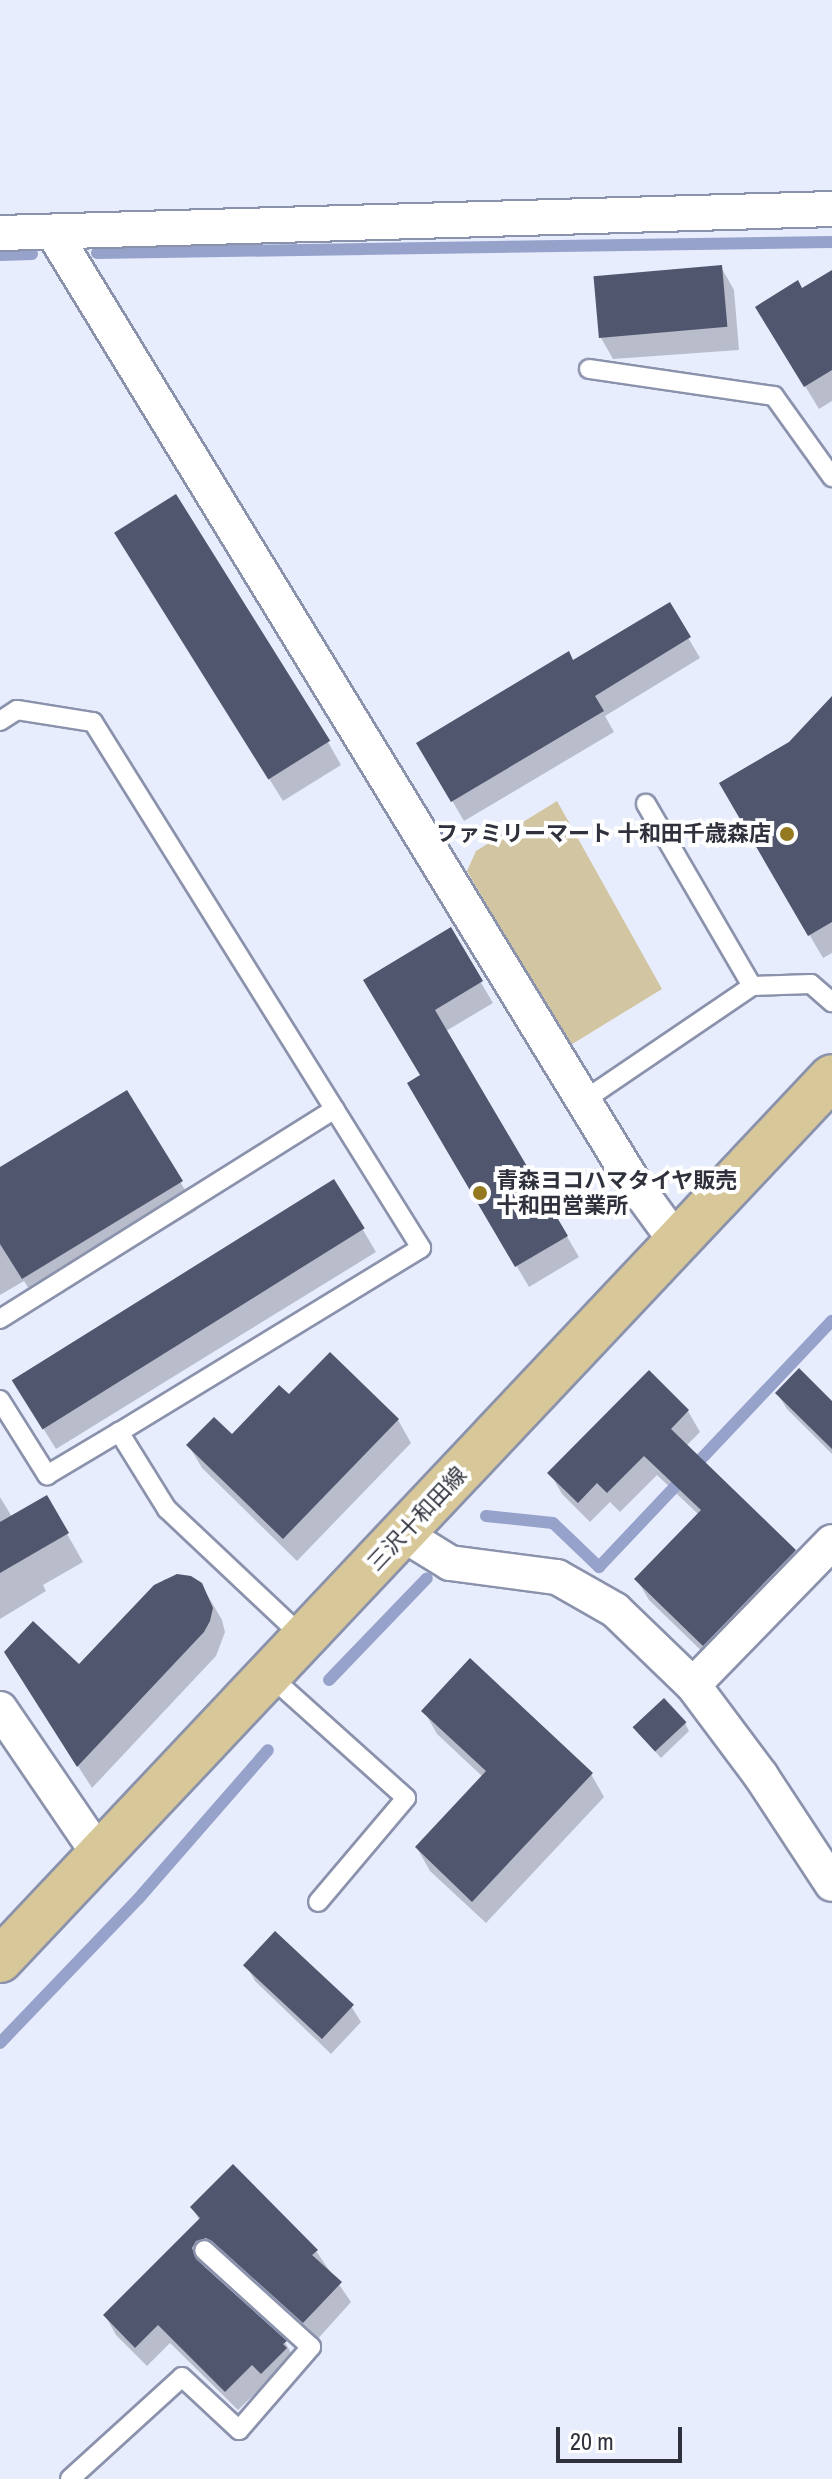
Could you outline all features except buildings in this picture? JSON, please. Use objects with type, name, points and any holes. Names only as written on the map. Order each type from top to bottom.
[{"type":"main road","name":"三沢十和田線","points":[[0,1960],[832,1077]]},
{"type":"street","points":[[0,233],[832,209]]},
{"type":"street","points":[[53,232],[583,1101],[635,1185],[676,1241]]},
{"type":"street","points":[[403,1534],[450,1563],[557,1577],[615,1610],[693,1685],[761,1776],[832,1884]]},
{"type":"street","points":[[693,1685],[832,1542]]},
{"type":"street","points":[[0,1709],[99,1854]]},
{"type":"lane","points":[[589,369],[774,396],[832,477]]},
{"type":"lane","points":[[0,721],[17,710],[93,722],[421,1248],[47,1475],[0,1400]]},
{"type":"lane","points":[[646,804],[752,986]]},
{"type":"lane","points":[[583,1101],[752,986],[811,984],[832,1002]]},
{"type":"lane","points":[[0,1319],[335,1109]]},
{"type":"lane","points":[[119,1432],[167,1509],[304,1638]]},
{"type":"lane","points":[[269,1675],[406,1798],[318,1902]]},
{"type":"lane","points":[[70,2479],[182,2377],[239,2430],[311,2347],[204,2250]]},
{"type":"shaded area","points":[[557,801],[662,989],[569,1046],[467,871],[476,851]]},
{"type":"waterway","points":[[97,253],[832,242]]},
{"type":"waterway","points":[[0,255],[32,254]]},
{"type":"waterway","points":[[486,1516],[553,1523],[599,1567],[832,1321]]},
{"type":"waterway","points":[[329,1680],[427,1578]]},
{"type":"waterway","points":[[0,2043],[139,1898],[268,1750]]},
{"type":"place","name":"ファミリーマート 十和田千歳森店","points":[[787,834]]},
{"type":"place","name":"青森ヨコハマタイヤ販売 十和田営業所","points":[[480,1193]]}]
